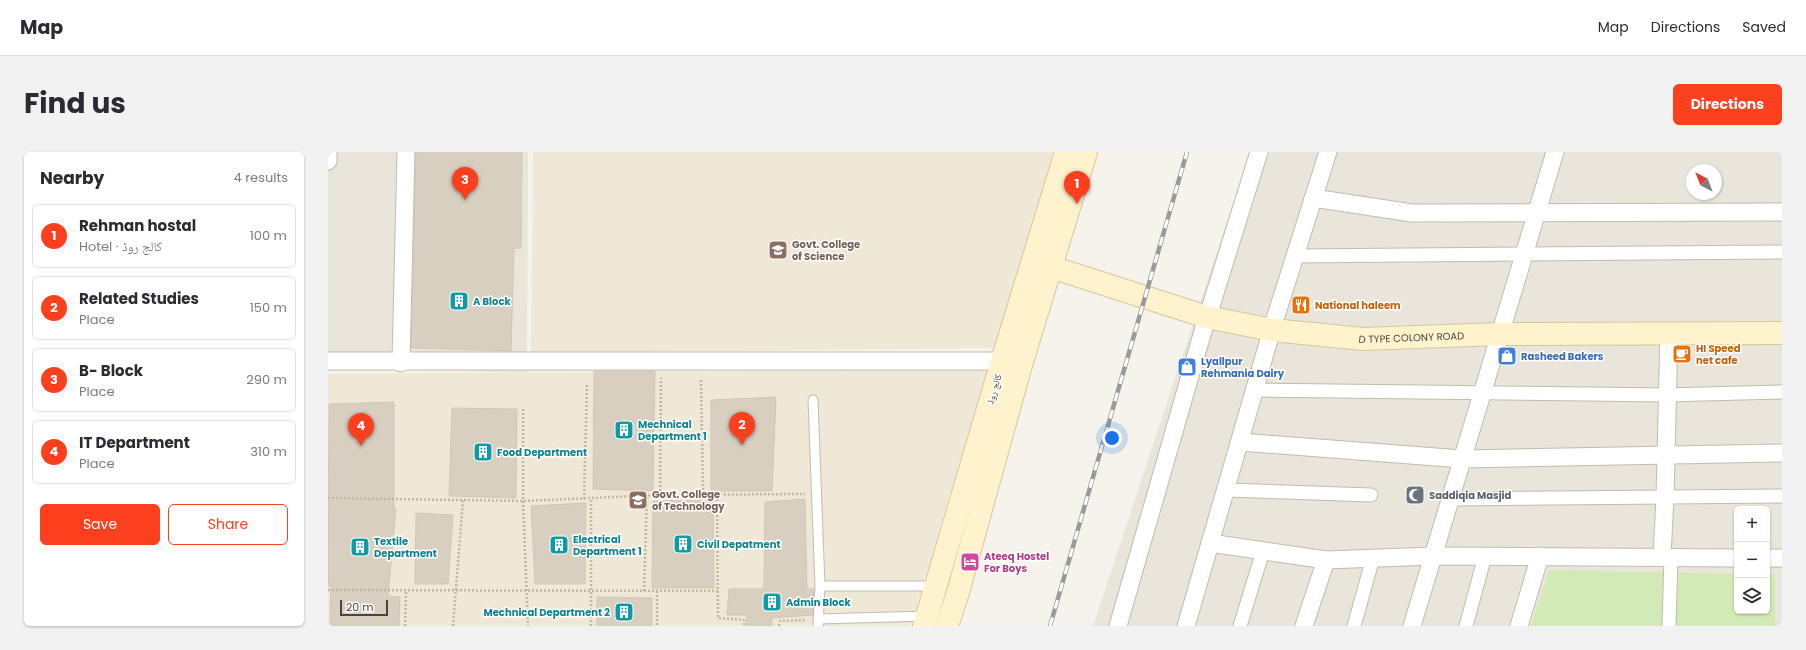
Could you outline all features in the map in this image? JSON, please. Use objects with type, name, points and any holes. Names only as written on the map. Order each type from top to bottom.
[{"type":"main road","name":"کالج روڈ","points":[[925,621],[1066,152]]},
{"type":"main road","name":"کالج روڈ","points":[[947,626],[1020,365],[1086,152]]},
{"type":"main road","name":"D TYPE COLONY ROAD","points":[[1052,261],[1209,312],[1274,325],[1363,339],[1501,329],[1782,320]]},
{"type":"main road","name":"D TYPE COLONY ROAD","points":[[1501,329],[1669,333],[1782,333]]},
{"type":"street","points":[[328,152],[328,161]]},
{"type":"street","points":[[401,363],[406,152]]},
{"type":"street","points":[[1118,626],[1209,312],[1259,152]]},
{"type":"street","points":[[1186,626],[1274,325],[1328,152]]},
{"type":"street","points":[[1412,626],[1555,152]]},
{"type":"street","points":[[1314,198],[1412,213],[1782,212]]},
{"type":"street","points":[[1295,256],[1782,252]]},
{"type":"street","points":[[1669,333],[1665,498],[1669,626]]},
{"type":"street","points":[[328,362],[1002,361]]},
{"type":"street","points":[[1255,390],[1482,394],[1667,395],[1782,392]]},
{"type":"street","points":[[1240,442],[1462,459],[1782,453]]},
{"type":"street","points":[[1226,490],[1371,494]]},
{"type":"street","points":[[1450,499],[1782,496]]},
{"type":"street","points":[[1210,543],[1326,560],[1433,556],[1734,558]]},
{"type":"street","points":[[1240,626],[1263,551]]},
{"type":"street","points":[[1466,626],[1485,556]]},
{"type":"street","points":[[1519,626],[1540,556]]},
{"type":"street","points":[[1354,626],[1373,558]]},
{"type":"street","points":[[1770,558],[1782,558]]},
{"type":"street","points":[[1304,626],[1326,560]]},
{"type":"lane","points":[[813,400],[820,586],[818,623],[925,621]]},
{"type":"lane","points":[[820,586],[936,586]]},
{"type":"path","points":[[660,495],[661,377]]},
{"type":"path","points":[[701,380],[703,495]]},
{"type":"path","points":[[584,499],[587,383]]},
{"type":"path","points":[[523,409],[523,501],[528,591],[528,626]]},
{"type":"path","points":[[328,498],[523,501],[660,495],[816,494]]},
{"type":"path","points":[[717,495],[719,592],[718,618],[744,620],[744,626]]},
{"type":"path","points":[[644,591],[647,496]]},
{"type":"path","points":[[591,498],[591,626]]},
{"type":"path","points":[[453,626],[463,500]]},
{"type":"path","points":[[328,590],[719,592]]},
{"type":"path","points":[[405,626],[406,590]]},
{"type":"path","points":[[657,591],[657,626]]},
{"type":"path","points":[[780,626],[780,621],[818,623]]},
{"type":"shaded area","points":[[328,152],[528,152],[527,373],[328,366]]},
{"type":"shaded area","name":"Govt. College of Science","points":[[533,152],[1053,152],[997,348],[531,353]]},
{"type":"shaded area","points":[[1250,152],[1782,152],[1782,626],[1093,626]]},
{"type":"shaded area","name":"Govt. College of Technology","points":[[987,369],[911,626],[328,626],[328,374]]},
{"type":"green space","points":[[1549,570],[1734,574],[1734,614],[1770,614],[1770,574],[1775,574],[1775,626],[1531,626]]},
{"type":"building","points":[[416,152],[522,152],[521,248],[514,248],[511,351],[411,348]]},
{"type":"building","name":"Mechnical Department 1","points":[[594,371],[655,371],[653,491],[593,489]]},
{"type":"building","points":[[776,397],[772,491],[711,491],[711,400]]},
{"type":"building","points":[[394,402],[394,509],[396,509],[388,596],[400,597],[399,626],[330,626],[331,586],[328,586],[329,404]]},
{"type":"building","name":"Food Department","points":[[452,408],[517,409],[516,498],[449,496]]},
{"type":"building","points":[[805,499],[807,589],[814,589],[813,615],[772,618],[772,626],[746,626],[747,615],[727,615],[729,589],[764,589],[765,502]]},
{"type":"building","name":"Civil Depatment","points":[[713,500],[714,588],[652,588],[653,501]]},
{"type":"building","name":"Electrical Department 1","points":[[586,503],[585,584],[535,584],[531,506]]},
{"type":"building","points":[[416,513],[453,515],[448,584],[415,584]]},
{"type":"building","name":"Mechnical Department 2","points":[[597,597],[652,598],[652,626],[597,626]]},
{"type":"railway","points":[[1050,626],[1187,152]]},
{"type":"place","name":"B- Block","points":[[465,200]]},
{"type":"place","name":"Rehman hostal","points":[[1077,204]]},
{"type":"place","name":"Govt. College of Science","points":[[778,250]]},
{"type":"place","name":"A Block","points":[[459,301]]},
{"type":"place","name":"National haleem","points":[[1301,305]]},
{"type":"place","name":"HI Speed net cafe","points":[[1682,354]]},
{"type":"place","name":"Rasheed Bakers","points":[[1507,356]]},
{"type":"place","name":"Lyallpur Rehmania Dairy","points":[[1187,367]]},
{"type":"place","name":"Mechnical Department 1","points":[[624,430]]},
{"type":"place","name":"Related Studies","points":[[742,445]]},
{"type":"place","name":"IT Department","points":[[361,446]]},
{"type":"place","name":"Food Department","points":[[483,452]]},
{"type":"place","name":"Saddiqia Masjid","points":[[1415,495]]},
{"type":"place","name":"Govt. College of Technology","points":[[638,500]]},
{"type":"place","name":"Civil Depatment","points":[[683,544]]},
{"type":"place","name":"Electrical Department 1","points":[[559,545]]},
{"type":"place","name":"Textile Department","points":[[360,547]]},
{"type":"place","name":"Ateeq Hostel For Boys","points":[[970,562]]},
{"type":"place","name":"Admin Block","points":[[772,602]]},
{"type":"place","name":"Mechnical Department 2","points":[[624,612]]}]
